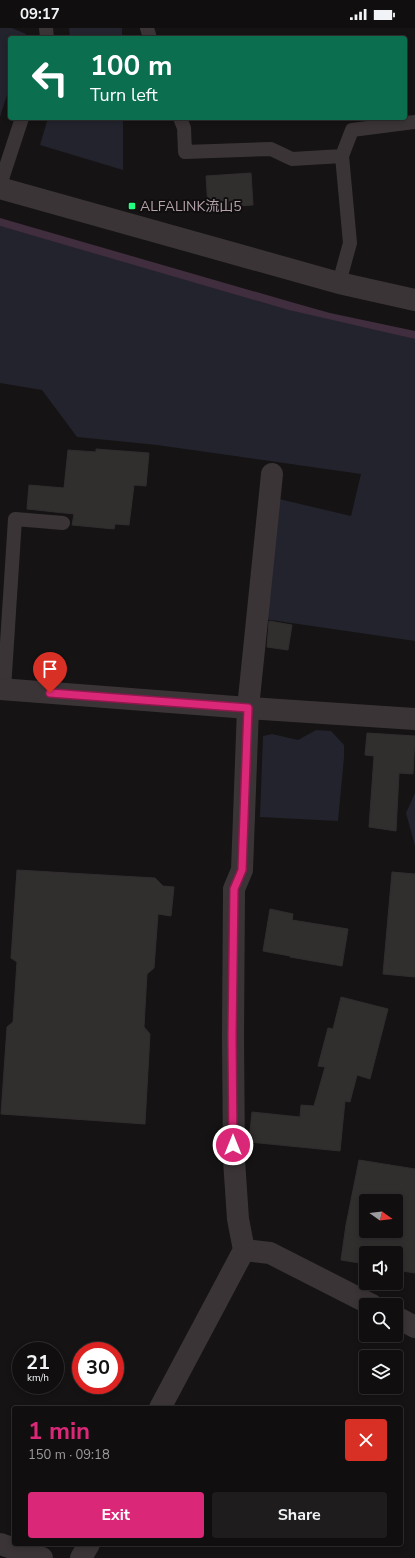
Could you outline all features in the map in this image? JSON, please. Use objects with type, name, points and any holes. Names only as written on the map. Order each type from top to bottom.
[{"type":"street","points":[[0,187],[339,283],[415,300]]},
{"type":"street","points":[[161,1406],[244,1250],[238,1219],[234,1160],[232,1036],[234,889],[242,870],[248,708],[272,474]]},
{"type":"street","points":[[2,689],[415,720]]},
{"type":"street","points":[[244,1250],[270,1253],[359,1298]]},
{"type":"street","points":[[403,1321],[415,1327]]},
{"type":"street","points":[[81,1558],[88,1546]]},
{"type":"street","points":[[1,1549],[42,1558]]},
{"type":"lane","points":[[0,187],[21,120]]},
{"type":"lane","points":[[181,120],[184,128],[185,152],[270,149],[292,159],[342,156]]},
{"type":"lane","points":[[339,283],[350,243],[342,156],[352,130],[415,122]]},
{"type":"lane","points":[[2,689],[15,519],[63,523]]},
{"type":"shaded area","points":[[0,28],[12,28],[26,34],[26,36],[8,36],[8,91],[0,117]]},
{"type":"shaded area","points":[[69,28],[122,28],[122,36],[70,36]]},
{"type":"shaded area","points":[[47,120],[123,120],[123,170],[40,145]]},
{"type":"shaded area","points":[[0,218],[330,313],[415,331],[415,339],[289,310],[0,226]]},
{"type":"shaded area","points":[[0,226],[415,339],[415,641],[264,619],[279,499],[351,516],[361,474],[157,445],[77,437],[42,390],[0,383]]},
{"type":"shaded area","points":[[316,730],[331,731],[344,745],[338,821],[260,817],[263,736],[272,734],[298,740]]},
{"type":"shaded area","points":[[415,793],[415,846],[406,813]]},
{"type":"building","points":[[251,173],[253,205],[208,208],[206,176]]},
{"type":"building","points":[[96,449],[149,453],[146,486],[134,485],[129,525],[115,524],[114,529],[72,525],[74,514],[27,509],[29,485],[64,488],[68,450],[96,452]]},
{"type":"building","points":[[269,621],[292,625],[288,650],[267,647]]},
{"type":"building","points":[[367,733],[415,736],[413,774],[399,773],[396,831],[369,827],[374,756],[365,755]]},
{"type":"building","points":[[17,870],[155,878],[163,886],[174,887],[171,916],[158,914],[154,968],[147,974],[144,1027],[150,1034],[145,1124],[1,1114],[7,1027],[13,1022],[17,962],[11,958]]},
{"type":"building","points":[[392,872],[415,874],[415,977],[383,974]]},
{"type":"building","points":[[270,909],[293,914],[292,920],[348,929],[342,966],[263,951]]},
{"type":"building","points":[[341,997],[388,1009],[370,1079],[357,1075],[350,1102],[345,1101],[340,1151],[249,1142],[252,1112],[300,1117],[301,1105],[314,1106],[325,1067],[318,1066],[328,1028],[333,1029]]},
{"type":"building","points":[[359,1160],[415,1169],[415,1273],[403,1271],[403,1246],[359,1246],[359,1263],[341,1260],[346,1225]]},
{"type":"place","name":"ALFALINK流山5","points":[[132,206]]},
{"type":"route","points":[[50,693],[248,708],[242,870],[234,889],[232,1036],[233,1145]]}]
